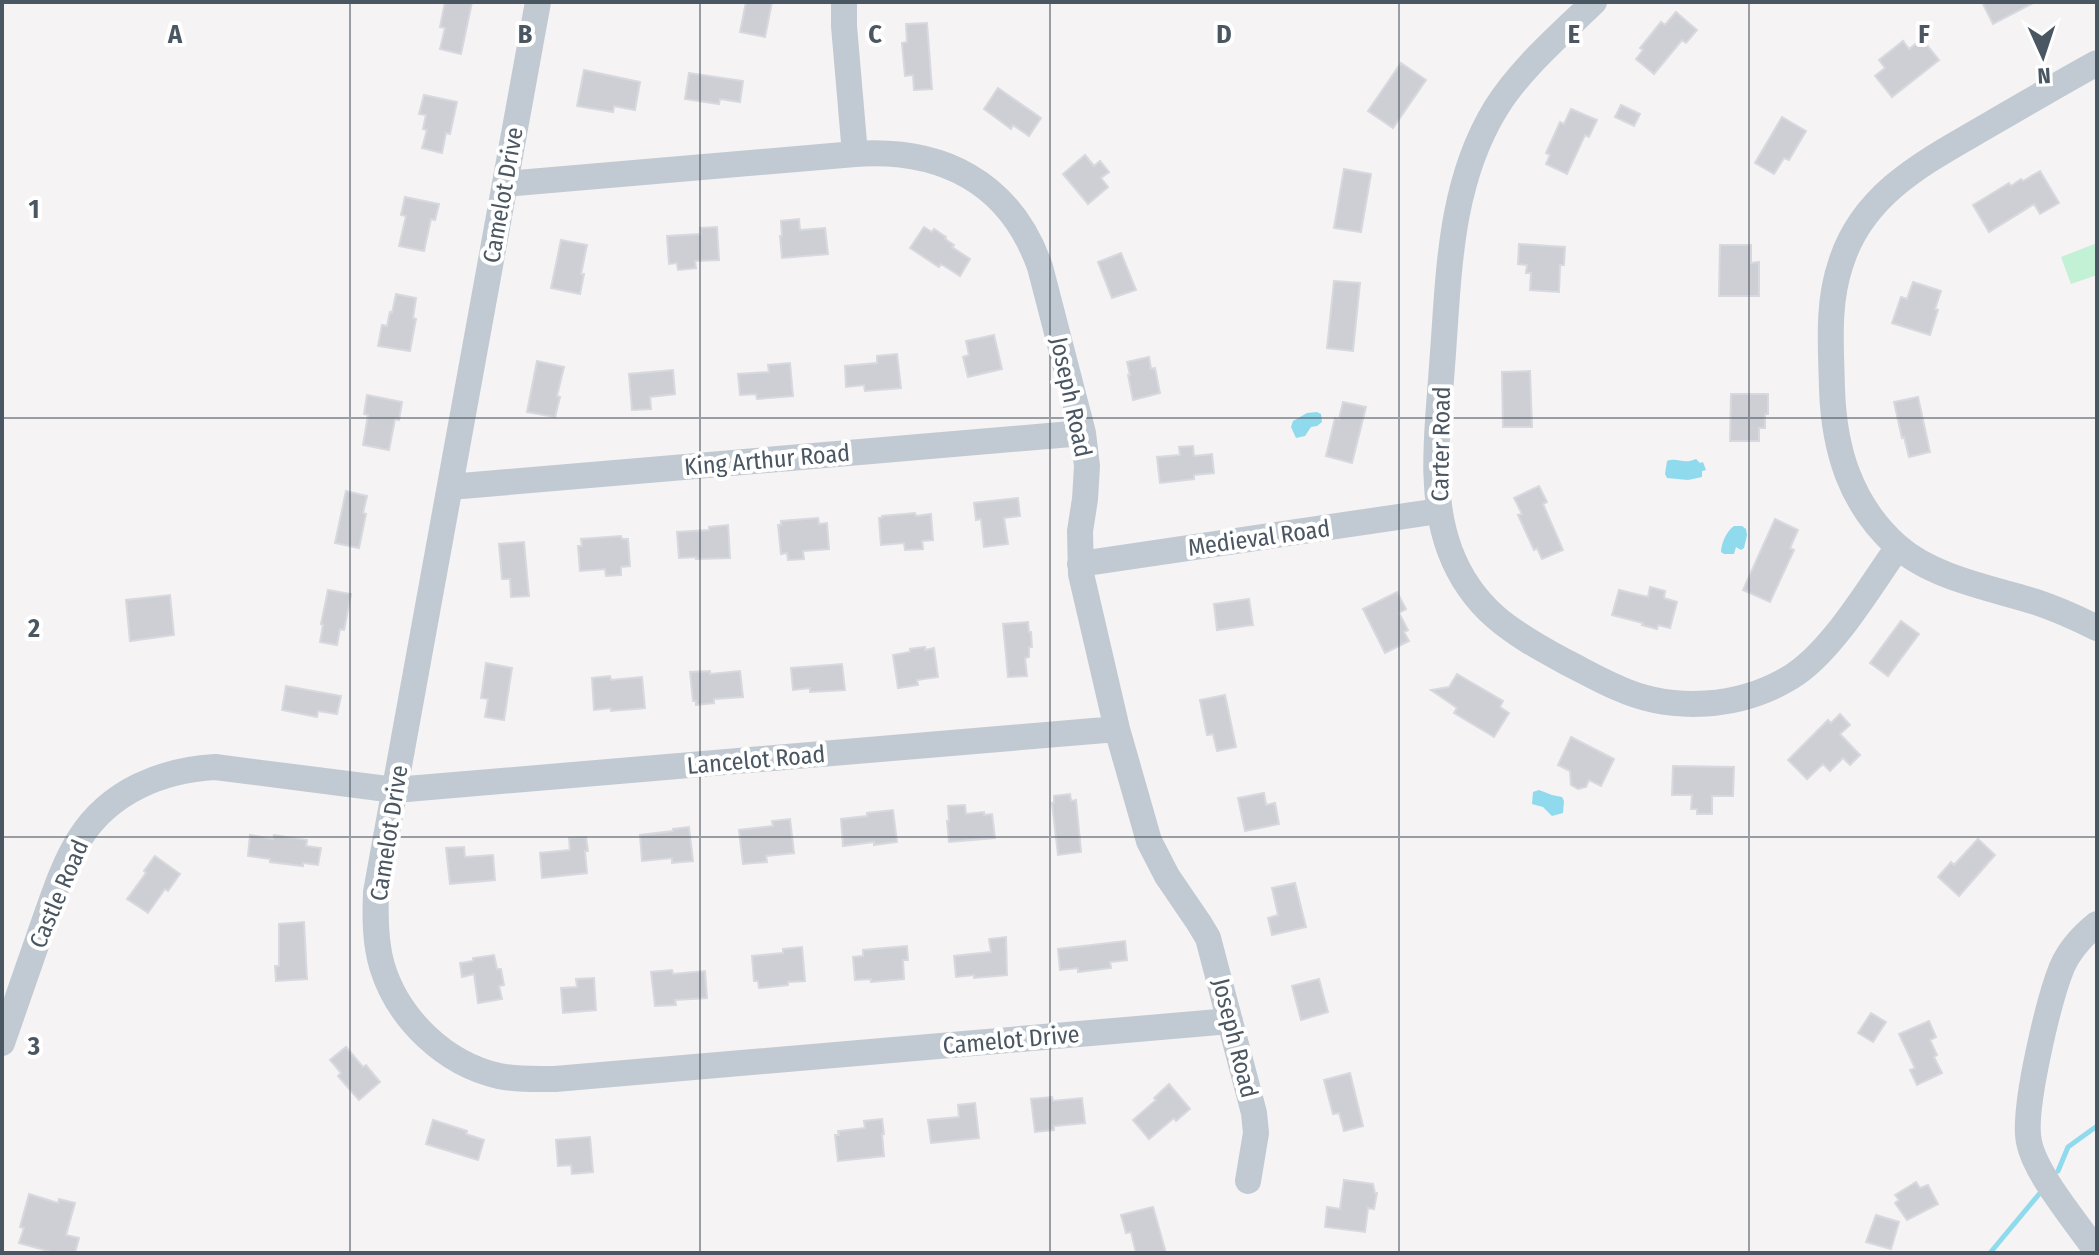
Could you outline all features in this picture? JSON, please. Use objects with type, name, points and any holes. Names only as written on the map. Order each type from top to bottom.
[{"type":"street","name":"Camelot Drive","points":[[538,2],[376,892],[376,930],[383,967],[405,1012],[425,1035],[461,1062],[499,1076],[555,1079],[1230,1021]]},
{"type":"street","points":[[844,2],[855,154]]},
{"type":"street","name":"Carter Road","points":[[1594,2],[1528,68],[1496,109],[1466,177],[1454,225],[1436,484],[1439,511],[1459,572],[1472,592],[1508,629],[1529,642],[1618,689],[1648,699],[1678,704],[1706,704],[1736,700],[1766,690],[1792,676],[1825,648],[1898,547]]},
{"type":"street","points":[[2097,63],[1896,182],[1874,204],[1846,247],[1836,281],[1831,317],[1835,431],[1843,466],[1871,516],[1898,547],[1915,559],[1954,577],[2058,609],[2097,628]]},
{"type":"street","name":"Joseph Road","points":[[505,184],[855,154],[900,154],[931,159],[959,170],[1005,204],[1029,241],[1040,267],[1083,433],[1087,466],[1080,564],[1086,603],[1117,729],[1149,841],[1167,876],[1208,938],[1256,1123],[1255,1151],[1248,1181]]},
{"type":"street","name":"King Arthur Road","points":[[450,487],[1083,433]]},
{"type":"street","name":"Medieval Road","points":[[1080,564],[1439,511]]},
{"type":"street","name":"Lancelot Road","points":[[395,790],[1117,729]]},
{"type":"street","name":"Castle Road","points":[[2,1043],[69,858],[81,836],[118,798],[164,775],[215,767],[395,790]]},
{"type":"street","points":[[2097,924],[2078,942],[2063,966],[2042,1042],[2028,1122],[2029,1142],[2039,1167],[2097,1252]]},
{"type":"green space","points":[[2097,243],[2097,275],[2071,284],[2061,257]]},
{"type":"water","points":[[1307,413],[1321,414],[1322,422],[1311,427],[1305,436],[1296,438],[1291,427],[1293,421]]},
{"type":"water","points":[[1696,459],[1703,462],[1706,470],[1702,471],[1702,477],[1688,480],[1667,478],[1667,461]]},
{"type":"water","points":[[1734,526],[1746,529],[1744,548],[1736,547],[1734,554],[1724,554],[1721,552],[1723,541]]},
{"type":"water","points":[[1539,790],[1562,797],[1563,813],[1552,816],[1543,807],[1532,804],[1533,792]]},
{"type":"building","points":[[445,2],[472,2],[461,54],[440,49],[445,28],[440,27]]},
{"type":"building","points":[[746,2],[772,2],[765,37],[740,32]]},
{"type":"building","points":[[1982,2],[2035,2],[1993,24]]},
{"type":"building","points":[[1676,12],[1697,30],[1686,43],[1682,40],[1654,74],[1636,59],[1643,50],[1640,48],[1661,22],[1665,25]]},
{"type":"building","points":[[927,23],[932,89],[914,90],[913,75],[905,76],[902,43],[907,42],[906,24]]},
{"type":"building","points":[[1922,39],[1939,60],[1892,97],[1875,76],[1885,68],[1879,60],[1903,41],[1909,49]]},
{"type":"building","points":[[1401,63],[1426,80],[1393,128],[1368,111]]},
{"type":"building","points":[[584,70],[640,82],[635,110],[614,106],[613,112],[577,106]]},
{"type":"building","points":[[689,73],[743,81],[740,102],[720,99],[719,104],[685,99]]},
{"type":"building","points":[[998,88],[1041,118],[1029,136],[1013,125],[1011,129],[984,109]]},
{"type":"building","points":[[424,95],[457,102],[442,153],[422,148],[427,130],[423,129],[426,115],[419,114]]},
{"type":"building","points":[[1621,105],[1640,114],[1634,126],[1615,117]]},
{"type":"building","points":[[1571,109],[1597,120],[1589,137],[1585,135],[1567,174],[1546,164],[1550,155],[1546,153],[1560,122],[1564,124]]},
{"type":"building","points":[[1782,117],[1806,131],[1789,160],[1784,158],[1774,174],[1755,163]]},
{"type":"building","points":[[1085,155],[1094,166],[1100,161],[1109,172],[1101,178],[1108,187],[1088,204],[1063,174]]},
{"type":"building","points":[[1344,169],[1371,174],[1361,232],[1334,228]]},
{"type":"building","points":[[2040,171],[2059,203],[2040,214],[2034,204],[1989,232],[1973,205],[2009,183],[2011,186]]},
{"type":"building","points":[[405,197],[439,204],[435,220],[431,219],[424,251],[399,246],[406,216],[401,215]]},
{"type":"building","points":[[799,219],[800,230],[825,228],[828,254],[782,258],[781,221]]},
{"type":"building","points":[[717,227],[719,260],[695,261],[696,268],[678,270],[677,263],[669,264],[667,236],[701,234],[700,228]]},
{"type":"building","points":[[924,227],[946,237],[954,245],[952,247],[970,259],[960,276],[941,264],[939,267],[910,248]]},
{"type":"building","points":[[561,240],[587,245],[580,294],[551,288]]},
{"type":"building","points":[[1519,244],[1565,247],[1564,265],[1560,265],[1559,292],[1530,290],[1531,273],[1526,273],[1527,265],[1518,264]]},
{"type":"building","points":[[1720,245],[1751,245],[1751,263],[1759,262],[1759,296],[1719,296]]},
{"type":"building","points":[[1121,253],[1136,290],[1112,298],[1098,262]]},
{"type":"building","points":[[1334,281],[1360,283],[1353,351],[1327,348]]},
{"type":"building","points":[[1913,282],[1941,291],[1930,335],[1892,323],[1901,297],[1907,299]]},
{"type":"building","points":[[396,294],[416,298],[410,351],[378,346],[382,325],[387,326]]},
{"type":"building","points":[[994,335],[1002,369],[968,377],[963,357],[969,355],[966,341]]},
{"type":"building","points":[[897,354],[901,388],[865,391],[864,385],[846,387],[845,366],[877,363],[877,356]]},
{"type":"building","points":[[1149,357],[1151,369],[1155,368],[1160,393],[1133,400],[1127,362]]},
{"type":"building","points":[[537,361],[564,367],[555,417],[527,412]]},
{"type":"building","points":[[790,363],[793,396],[757,399],[756,394],[740,395],[738,374],[769,372],[768,365]]},
{"type":"building","points":[[673,370],[675,394],[650,397],[651,409],[632,410],[629,374]]},
{"type":"building","points":[[1530,371],[1532,427],[1503,427],[1502,372]]},
{"type":"building","points":[[1731,394],[1768,394],[1768,414],[1765,414],[1765,428],[1759,428],[1759,441],[1730,441]]},
{"type":"building","points":[[367,395],[402,402],[389,450],[363,445],[368,415],[364,414]]},
{"type":"building","points":[[1918,397],[1930,452],[1909,457],[1894,402]]},
{"type":"building","points":[[1343,402],[1366,407],[1352,463],[1326,456],[1335,418],[1339,419]]},
{"type":"building","points":[[1193,446],[1194,456],[1212,454],[1214,473],[1160,483],[1157,457],[1180,455],[1179,447]]},
{"type":"building","points":[[1539,486],[1547,502],[1543,504],[1563,550],[1542,559],[1537,548],[1534,550],[1514,498]]},
{"type":"building","points":[[346,491],[367,496],[359,548],[335,543]]},
{"type":"building","points":[[1018,498],[1020,516],[1004,518],[1008,544],[984,547],[981,519],[976,520],[974,503]]},
{"type":"building","points":[[915,513],[916,516],[931,514],[933,540],[922,541],[923,549],[905,550],[904,543],[881,545],[879,518]]},
{"type":"building","points":[[818,518],[819,524],[827,523],[829,549],[803,551],[804,559],[788,560],[787,553],[781,554],[778,525],[781,521]]},
{"type":"building","points":[[1775,519],[1798,530],[1790,548],[1794,550],[1770,602],[1743,590]]},
{"type":"building","points":[[728,525],[730,558],[679,558],[677,532]]},
{"type":"building","points":[[621,536],[628,539],[630,566],[621,567],[621,575],[606,576],[605,569],[580,571],[578,546],[582,546],[581,539]]},
{"type":"building","points":[[524,542],[529,596],[511,597],[510,579],[502,579],[499,544]]},
{"type":"building","points":[[1650,587],[1665,591],[1664,598],[1677,602],[1670,628],[1658,625],[1657,629],[1612,615],[1619,590],[1648,597]]},
{"type":"building","points":[[328,590],[351,594],[344,630],[340,629],[337,645],[320,642]]},
{"type":"building","points":[[1397,592],[1406,609],[1399,613],[1408,630],[1404,632],[1409,641],[1385,653],[1363,609]]},
{"type":"building","points":[[170,595],[174,635],[130,641],[126,600]]},
{"type":"building","points":[[1249,599],[1253,625],[1217,630],[1214,604]]},
{"type":"building","points":[[1901,621],[1919,634],[1888,676],[1870,663]]},
{"type":"building","points":[[1028,622],[1032,647],[1029,647],[1029,657],[1025,658],[1027,676],[1008,677],[1003,624]]},
{"type":"building","points":[[925,647],[925,650],[934,648],[938,677],[917,680],[918,685],[898,688],[893,655]]},
{"type":"building","points":[[486,663],[512,668],[504,720],[485,717],[488,699],[481,698]]},
{"type":"building","points":[[842,664],[845,690],[793,690],[791,668]]},
{"type":"building","points":[[710,671],[710,674],[740,671],[743,697],[714,699],[714,703],[696,705],[690,672]]},
{"type":"building","points":[[1457,674],[1503,701],[1500,707],[1509,713],[1494,737],[1454,713],[1457,708],[1431,690],[1449,687]]},
{"type":"building","points":[[610,676],[611,680],[642,677],[645,708],[594,710],[592,678]]},
{"type":"building","points":[[286,686],[341,696],[337,714],[318,711],[317,717],[282,710]]},
{"type":"building","points":[[1225,695],[1236,747],[1217,751],[1213,734],[1207,735],[1200,700]]},
{"type":"building","points":[[1840,714],[1850,725],[1840,734],[1860,755],[1850,765],[1843,758],[1830,771],[1823,764],[1807,779],[1788,760],[1828,720],[1831,723]]},
{"type":"building","points":[[1571,737],[1614,759],[1601,786],[1589,780],[1586,787],[1578,789],[1571,785],[1570,771],[1558,765]]},
{"type":"building","points":[[1673,766],[1734,767],[1733,796],[1712,796],[1712,814],[1697,814],[1697,809],[1691,809],[1692,795],[1672,795]]},
{"type":"building","points":[[1264,793],[1266,805],[1275,803],[1279,824],[1245,831],[1238,798]]},
{"type":"building","points":[[1070,794],[1071,801],[1076,800],[1081,852],[1058,855],[1052,803],[1054,796]]},
{"type":"building","points":[[965,805],[966,814],[992,814],[995,838],[949,842],[948,806]]},
{"type":"building","points":[[893,810],[897,842],[843,846],[841,819]]},
{"type":"building","points":[[790,819],[794,853],[766,856],[767,862],[743,864],[739,830],[773,826],[772,821]]},
{"type":"building","points":[[689,827],[693,861],[672,863],[672,858],[642,861],[640,835]]},
{"type":"building","points":[[250,835],[307,840],[306,846],[321,848],[318,865],[270,862],[270,859],[248,856]]},
{"type":"building","points":[[586,837],[587,873],[542,878],[540,853],[570,850],[569,838]]},
{"type":"building","points":[[1978,839],[1995,855],[1959,896],[1938,877]]},
{"type":"building","points":[[464,847],[465,857],[493,855],[495,880],[450,884],[446,848]]},
{"type":"building","points":[[155,856],[180,874],[148,913],[127,899]]},
{"type":"building","points":[[1295,883],[1306,927],[1272,935],[1268,918],[1278,915],[1272,888]]},
{"type":"building","points":[[304,922],[307,979],[276,981],[279,924]]},
{"type":"building","points":[[1006,937],[1007,975],[956,977],[954,956],[991,952],[989,939]]},
{"type":"building","points":[[1125,941],[1127,960],[1110,962],[1111,968],[1078,972],[1078,968],[1060,970],[1058,949]]},
{"type":"building","points":[[907,946],[908,960],[903,960],[904,979],[855,980],[853,957],[863,956],[863,950]]},
{"type":"building","points":[[802,947],[805,981],[759,988],[758,981],[754,981],[752,956],[783,953],[783,949]]},
{"type":"building","points":[[494,955],[504,985],[499,986],[502,999],[478,1003],[474,974],[462,977],[460,963]]},
{"type":"building","points":[[672,970],[673,974],[705,971],[707,998],[675,1000],[676,1005],[655,1006],[651,972]]},
{"type":"building","points":[[594,978],[596,1010],[563,1013],[561,988],[577,987],[576,979]]},
{"type":"building","points":[[1319,979],[1328,1012],[1301,1020],[1292,986]]},
{"type":"building","points":[[1871,1013],[1886,1022],[1873,1042],[1858,1033]]},
{"type":"building","points":[[1929,1021],[1936,1037],[1930,1040],[1937,1055],[1934,1057],[1942,1073],[1917,1085],[1910,1070],[1915,1068],[1899,1034]]},
{"type":"building","points":[[346,1047],[380,1082],[359,1100],[338,1076],[341,1073],[330,1060]]},
{"type":"building","points":[[1350,1073],[1363,1126],[1344,1131],[1339,1113],[1333,1114],[1324,1080]]},
{"type":"building","points":[[1169,1084],[1190,1109],[1149,1139],[1133,1120]]},
{"type":"building","points":[[1052,1097],[1053,1101],[1082,1098],[1085,1123],[1054,1126],[1054,1130],[1035,1132],[1031,1099]]},
{"type":"building","points":[[975,1103],[979,1138],[931,1143],[928,1120],[959,1117],[958,1105]]},
{"type":"building","points":[[882,1119],[884,1156],[838,1161],[835,1135],[839,1135],[838,1131],[865,1128],[864,1121]]},
{"type":"building","points":[[433,1120],[484,1140],[478,1160],[426,1144]]},
{"type":"building","points":[[590,1137],[593,1172],[572,1174],[571,1165],[558,1166],[556,1140]]},
{"type":"building","points":[[1344,1180],[1373,1184],[1377,1193],[1374,1209],[1368,1208],[1365,1232],[1325,1227],[1327,1207],[1340,1209]]},
{"type":"building","points":[[1916,1182],[1920,1188],[1928,1185],[1938,1204],[1907,1220],[1895,1203],[1899,1200],[1895,1195]]},
{"type":"building","points":[[29,1194],[58,1203],[59,1199],[75,1203],[66,1235],[79,1238],[75,1253],[55,1253],[19,1243]]},
{"type":"building","points":[[1153,1207],[1166,1253],[1136,1253],[1131,1232],[1126,1233],[1121,1215]]},
{"type":"building","points":[[1876,1215],[1899,1222],[1891,1249],[1866,1242]]},
{"type":"waterway","points":[[2058,1171],[2068,1147],[2097,1126]]},
{"type":"waterway","points":[[1990,1253],[2040,1193]]}]
